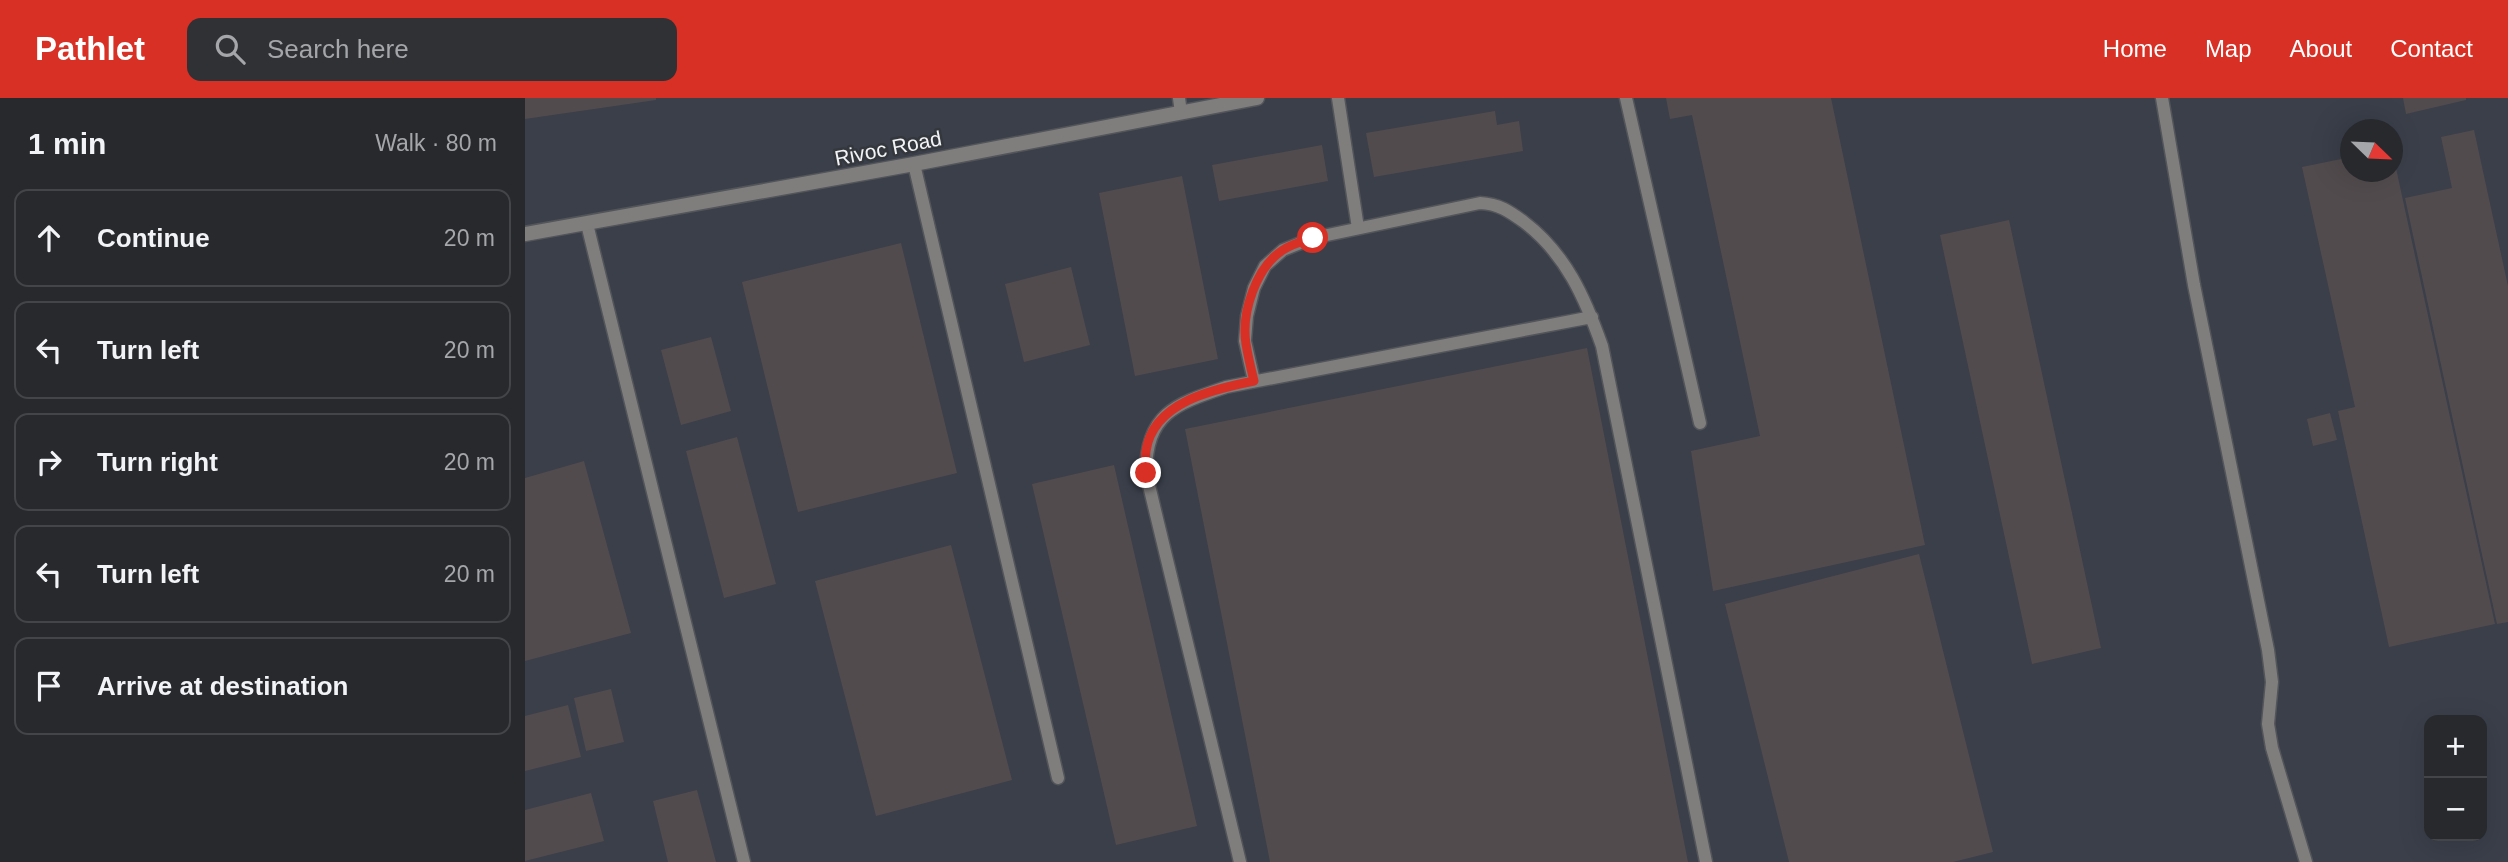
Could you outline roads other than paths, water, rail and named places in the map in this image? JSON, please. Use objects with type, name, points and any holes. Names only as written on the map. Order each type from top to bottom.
[{"type":"street","name":"Rivoc Road","points":[[525,234],[587,225],[914,164],[1180,105],[1257,98]]},
{"type":"lane","points":[[1338,98],[1358,228]]},
{"type":"lane","points":[[1626,98],[1700,423]]},
{"type":"lane","points":[[2162,98],[2194,285],[2268,650],[2271,682],[2268,724],[2272,748],[2306,862]]},
{"type":"lane","points":[[914,164],[1058,778]]},
{"type":"lane","points":[[1254,381],[1245,341],[1247,316],[1254,288],[1265,266],[1283,250],[1313,238],[1480,203],[1494,204],[1506,209],[1554,249],[1574,278],[1602,346],[1706,862]]},
{"type":"lane","points":[[587,225],[744,862]]},
{"type":"lane","points":[[1240,862],[1146,473],[1146,449],[1157,427],[1170,410],[1188,400],[1226,387],[1592,317]]}]
